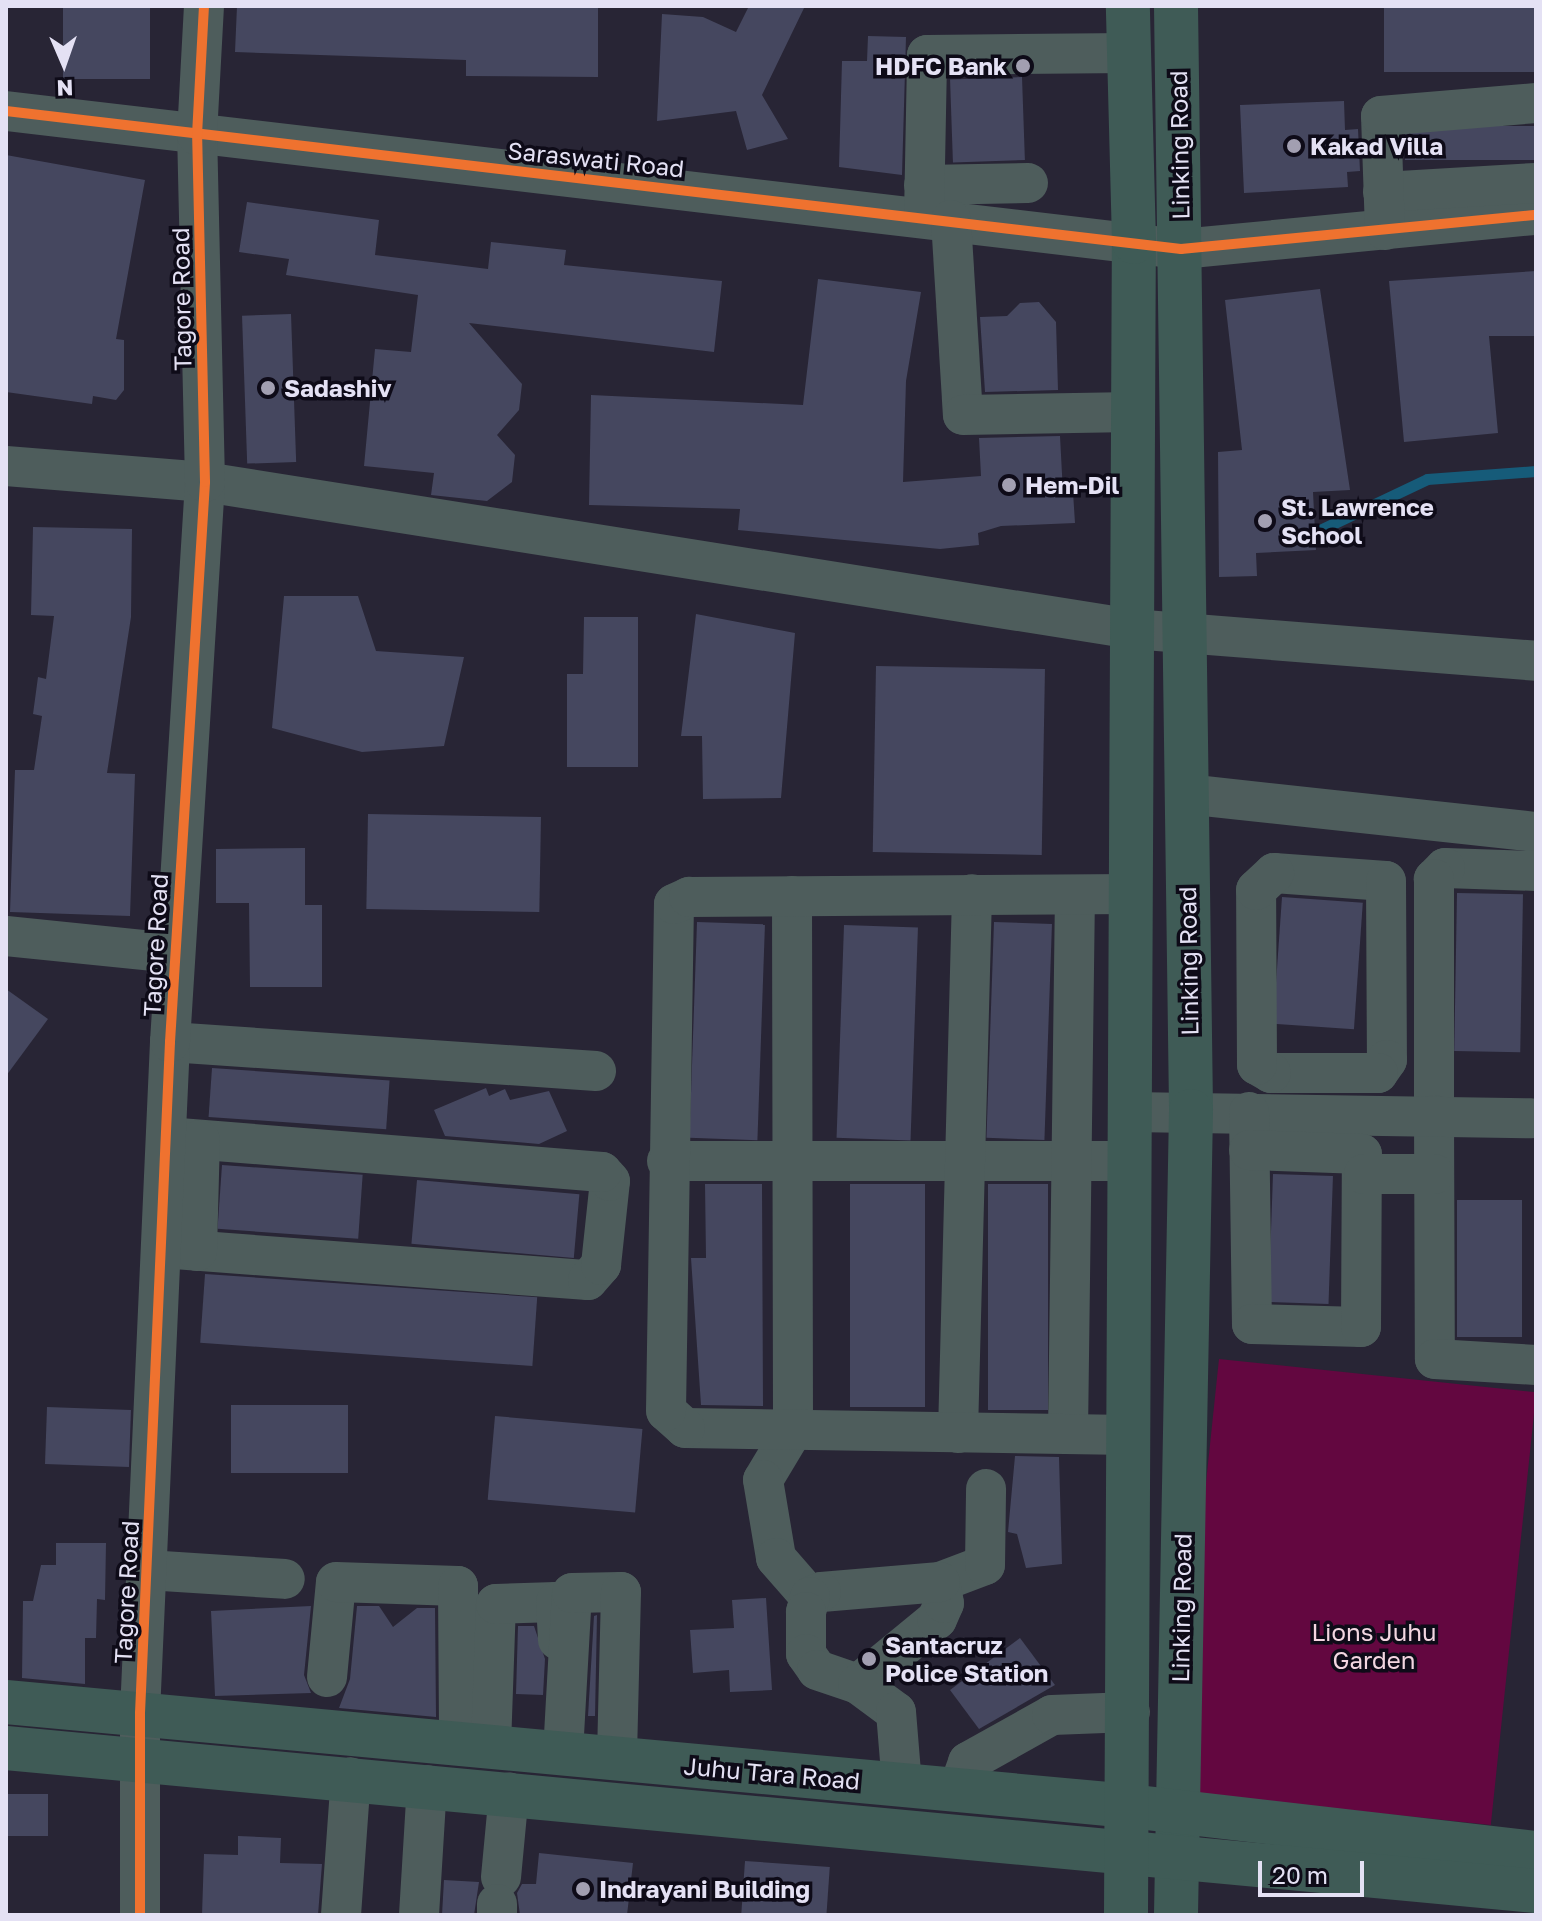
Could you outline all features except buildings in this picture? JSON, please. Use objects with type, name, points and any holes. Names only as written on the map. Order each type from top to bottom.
[{"type":"main road","name":"Linking Road","points":[[1126,1915],[1130,1692],[1134,242],[1128,6]]},
{"type":"main road","name":"Linking Road","points":[[1176,6],[1191,1111],[1176,1915]]},
{"type":"main road","points":[[1132,746],[1185,743]]},
{"type":"main road","points":[[1132,894],[1187,894]]},
{"type":"main road","points":[[1130,1692],[1179,1673]]},
{"type":"main road","name":"Juhu Tara Road","points":[[6,1702],[140,1713],[328,1702],[475,1745],[1129,1806],[1177,1832],[1536,1891]]},
{"type":"main road","name":"Juhu Tara Road","points":[[6,1748],[139,1757],[1128,1850],[1177,1832],[1536,1853]]},
{"type":"main road","points":[[876,1826],[891,1784]]},
{"type":"street","name":"Tagore Road","points":[[140,1915],[139,1757],[147,1570],[179,1250],[183,1138],[170,1042],[174,953],[205,482],[197,135],[204,6]]},
{"type":"street","points":[[1129,53],[927,55],[933,207],[963,415],[1133,412]]},
{"type":"street","points":[[1384,211],[1385,113],[1536,103]]},
{"type":"street","name":"Saraswati Road","points":[[6,111],[197,135],[933,207],[1181,249],[1384,211],[1483,203]]},
{"type":"street","points":[[933,207],[1028,183]]},
{"type":"street","points":[[1483,203],[1536,183]]},
{"type":"street","points":[[1483,203],[1536,215]]},
{"type":"street","points":[[6,466],[205,482],[1132,629],[1183,630],[1536,661]]},
{"type":"street","points":[[1186,794],[1536,832]]},
{"type":"street","points":[[1536,871],[1445,868],[1434,879],[1435,1359],[1536,1365]]},
{"type":"street","points":[[1274,873],[1379,876],[1388,892],[1385,1068],[1369,1075],[1280,1073],[1262,1070],[1255,1057],[1258,883],[1274,873]]},
{"type":"street","points":[[958,1433],[972,894]]},
{"type":"street","points":[[1130,1435],[685,1428],[669,1421],[667,1161],[669,913],[689,897],[1132,894]]},
{"type":"street","points":[[1068,1434],[1075,895]]},
{"type":"street","points":[[792,896],[793,1430],[763,1480],[776,1558],[810,1597],[806,1654],[817,1670],[858,1684],[901,1721],[891,1784]]},
{"type":"street","points":[[6,936],[174,953]]},
{"type":"street","points":[[170,1042],[596,1071]]},
{"type":"street","points":[[1131,1112],[1191,1111],[1259,1125],[1358,1152],[1364,1174],[1361,1327],[1256,1328],[1248,1317],[1259,1125],[1280,1073]]},
{"type":"street","points":[[1259,1125],[1434,1115],[1531,1118]]},
{"type":"street","points":[[179,1250],[588,1280],[601,1265],[610,1181],[602,1172],[183,1138]]},
{"type":"street","points":[[667,1161],[1131,1161]]},
{"type":"street","points":[[1364,1174],[1434,1174]]},
{"type":"street","points":[[810,1597],[940,1582],[985,1565],[986,1489]]},
{"type":"street","points":[[147,1570],[285,1579]]},
{"type":"street","points":[[328,1702],[336,1582],[458,1586],[475,1745]]},
{"type":"street","points":[[858,1684],[937,1619],[944,1603],[940,1582]]},
{"type":"street","points":[[559,1753],[572,1593],[621,1592],[617,1758]]},
{"type":"street","points":[[475,1745],[496,1604],[553,1601],[559,1607],[559,1753]]},
{"type":"street","points":[[958,1790],[968,1762],[1052,1715],[1130,1692]]},
{"type":"street","points":[[341,1915],[351,1777]]},
{"type":"street","points":[[419,1915],[427,1785]]},
{"type":"street","points":[[499,1899],[509,1792]]},
{"type":"green space","name":"Lions Juhu Garden","points":[[1219,1359],[1536,1392],[1491,1825],[1174,1792]]},
{"type":"waterway","points":[[1303,538],[1427,479],[1536,471]]},
{"type":"cycle path","points":[[140,1915],[140,1713],[170,1042],[205,482],[197,135],[204,6]]},
{"type":"cycle path","points":[[6,111],[1181,249],[1536,215]]},
{"type":"place","name":"HDFC Bank","points":[[1023,66]]},
{"type":"place","name":"Kakad Villa","points":[[1294,146]]},
{"type":"place","name":"Sadashiv","points":[[268,388]]},
{"type":"place","name":"Hem-Dil","points":[[1009,485]]},
{"type":"place","name":"St. Lawrence School","points":[[1265,521]]},
{"type":"place","name":"Santacruz Police Station","points":[[869,1659]]},
{"type":"place","name":"Indrayani Building","points":[[583,1889]]}]
